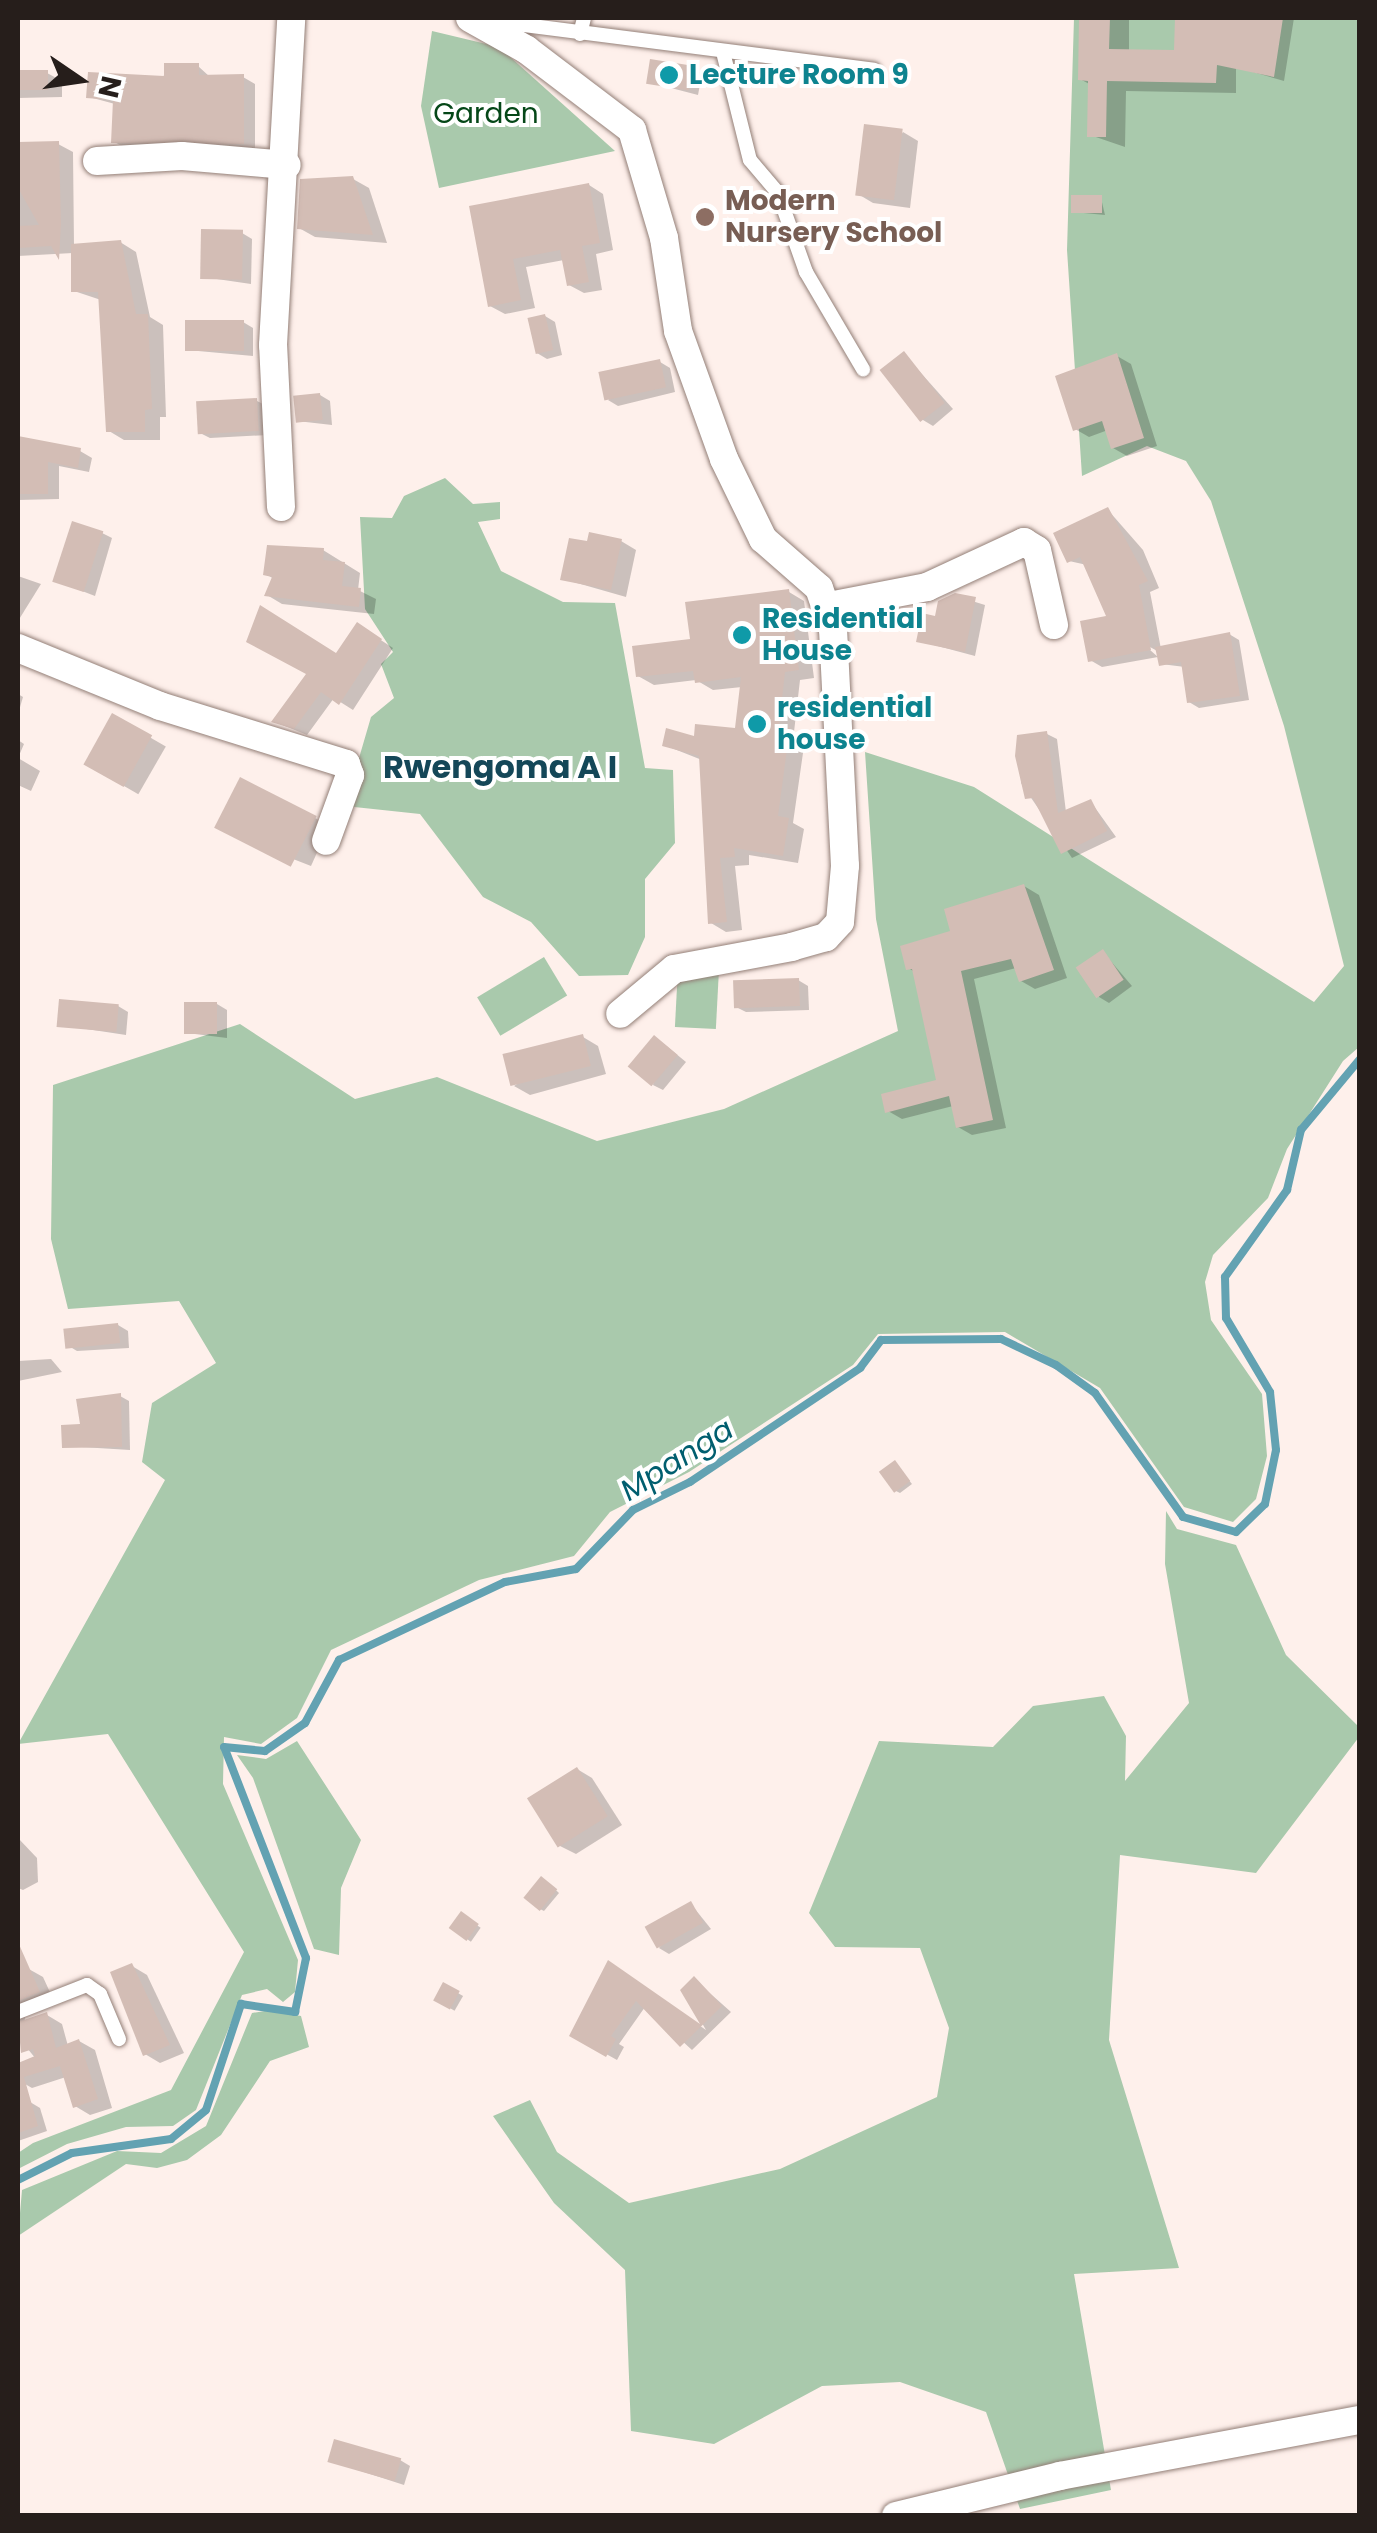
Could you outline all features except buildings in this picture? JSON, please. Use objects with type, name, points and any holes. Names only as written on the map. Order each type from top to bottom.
[{"type":"street","points":[[281,507],[273,345],[287,165],[292,18]]},
{"type":"street","points":[[470,18],[527,50],[632,130],[664,238],[678,331],[744,509],[777,556],[803,573],[828,606],[845,866],[840,922],[826,937],[792,948],[674,969],[620,1014]]},
{"type":"street","points":[[97,161],[182,156],[287,165]]},
{"type":"street","points":[[828,606],[927,587],[1024,542],[1038,550],[1054,624]]},
{"type":"street","points":[[18,648],[160,706],[346,764],[350,775],[326,841]]},
{"type":"street","points":[[896,2516],[1005,2488],[1360,2420]]},
{"type":"lane","points":[[477,18],[874,70]]},
{"type":"lane","points":[[580,34],[584,18]]},
{"type":"lane","points":[[723,52],[750,160],[778,193],[806,272],[863,368]]},
{"type":"lane","points":[[18,2012],[95,1987],[120,2038]]},
{"type":"green space","points":[[1074,18],[1359,18],[1359,1047],[1343,1061],[1287,1149],[1268,1198],[1213,1255],[1205,1282],[1211,1320],[1262,1394],[1267,1456],[1256,1499],[1233,1522],[1184,1507],[1100,1388],[1005,1332],[878,1334],[853,1365],[689,1472],[610,1512],[574,1556],[479,1580],[331,1650],[297,1718],[261,1744],[224,1737],[223,1784],[298,1960],[295,1992],[283,2002],[267,1989],[242,1995],[196,2110],[173,2126],[126,2127],[67,2144],[18,2169],[18,2153],[33,2143],[171,2090],[244,1952],[108,1734],[18,1744],[165,1480],[142,1462],[152,1403],[216,1363],[179,1301],[68,1309],[51,1239],[53,1085],[240,1024],[355,1099],[437,1077],[597,1141],[724,1109],[898,1031],[876,919],[865,752],[974,787],[1314,1002],[1344,966],[1284,726],[1211,501],[1186,461],[1147,446],[1082,476],[1067,250]]},
{"type":"green space","name":"Garden","points":[[432,31],[499,47],[615,151],[439,188],[421,106]]},
{"type":"green space","points":[[445,478],[473,504],[500,502],[500,519],[478,522],[501,571],[563,602],[615,603],[645,768],[673,770],[675,843],[645,879],[645,937],[628,975],[579,976],[531,922],[483,897],[420,814],[345,806],[371,717],[394,698],[381,664],[393,652],[365,609],[360,517],[392,518],[404,496]]},
{"type":"green space","points":[[544,957],[567,996],[500,1036],[477,997]]},
{"type":"green space","points":[[678,968],[719,970],[716,1029],[675,1027]]},
{"type":"green space","points":[[1166,1511],[1177,1529],[1236,1545],[1286,1655],[1359,1727],[1359,1737],[1256,1873],[1120,1855],[1109,2040],[1179,2268],[1074,2274],[1111,2490],[1020,2509],[986,2412],[900,2382],[822,2386],[714,2444],[631,2431],[625,2270],[554,2203],[493,2116],[530,2100],[557,2152],[629,2203],[780,2169],[937,2097],[949,2028],[920,1948],[835,1947],[809,1913],[879,1741],[993,1747],[1033,1706],[1104,1696],[1126,1736],[1125,1781],[1189,1703],[1165,1564]]},
{"type":"green space","points":[[297,1741],[361,1840],[341,1888],[339,1955],[314,1949],[253,1778],[237,1755],[266,1759]]},
{"type":"green space","points":[[271,2010],[301,2016],[309,2047],[270,2061],[221,2135],[187,2160],[157,2168],[126,2164],[18,2236],[22,2190],[117,2151],[161,2153],[206,2126],[252,2013]]},
{"type":"waterway","name":"Mpanga","points":[[18,2180],[72,2153],[171,2139],[206,2110],[241,2004],[295,2012],[306,1958],[224,1747],[265,1751],[305,1723],[339,1660],[505,1582],[576,1569],[633,1510],[690,1482],[860,1368],[881,1340],[1001,1339],[1056,1365],[1095,1393],[1183,1517],[1236,1532],[1265,1504],[1276,1450],[1270,1392],[1226,1318],[1225,1277],[1287,1190],[1301,1130],[1360,1059]]},
{"type":"place","name":"Lecture Room 9","points":[[669,75]]},
{"type":"place","name":"Modern Nursery School","points":[[705,217]]},
{"type":"place","name":"Residential House","points":[[742,635]]},
{"type":"place","name":"residential house","points":[[757,724]]},
{"type":"district","name":"Rwengoma A I","points":[[500,767]]}]
